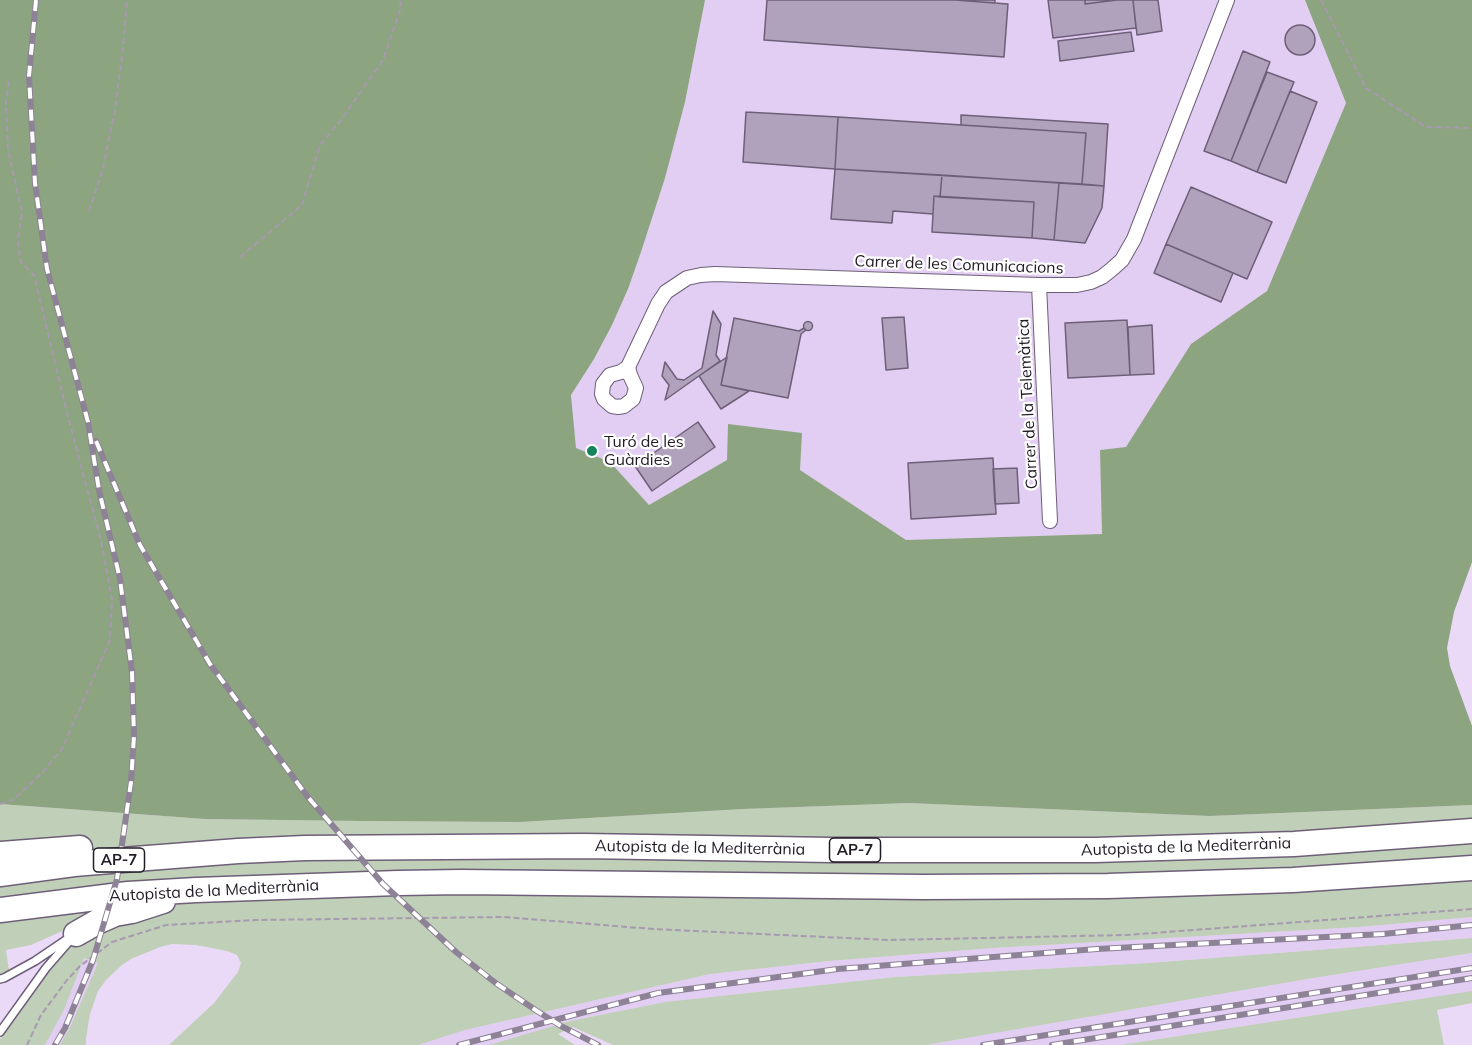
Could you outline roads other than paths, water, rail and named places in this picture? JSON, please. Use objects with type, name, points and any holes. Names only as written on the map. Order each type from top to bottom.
[{"type":"highway","name":"Autopista de la Mediterrània","points":[[0,874],[74,864],[238,851],[370,847],[1095,850],[1294,844],[1472,831]]},
{"type":"highway","points":[[0,854],[109,846],[238,851]]},
{"type":"highway","name":"Autopista de la Mediterrània","points":[[0,910],[128,894],[461,882],[922,887],[1108,886],[1293,880],[1472,868]]},
{"type":"highway","points":[[76,934],[115,914],[132,911],[196,890]]},
{"type":"street","name":"Carrer de les Comunicacions","points":[[628,367],[666,292],[687,278],[701,275],[1039,285],[1077,285],[1091,282],[1122,260],[1134,239],[1227,0]]},
{"type":"street","name":"Carrer de la Telemàtica","points":[[1039,285],[1050,521]]},
{"type":"lane","points":[[2,979],[36,961],[76,934]]},
{"type":"lane","points":[[0,1032],[46,968],[76,934]]},
{"type":"railway","points":[[36,0],[29,76],[35,183],[47,269],[88,422],[99,490],[120,579],[132,672],[134,736],[131,782],[117,879],[93,960],[65,1028],[55,1045]]},
{"type":"railway","points":[[96,441],[140,545],[210,664],[307,796],[383,884],[456,952],[537,1011],[598,1045]]},
{"type":"railway","points":[[459,1045],[658,993],[838,969],[1097,949],[1383,934],[1472,925]]},
{"type":"railway","points":[[983,1045],[1472,968]]},
{"type":"railway","points":[[1052,1045],[1472,978]]},
{"type":"place","name":"Turó de les Guàrdies","points":[[592,451]]}]
